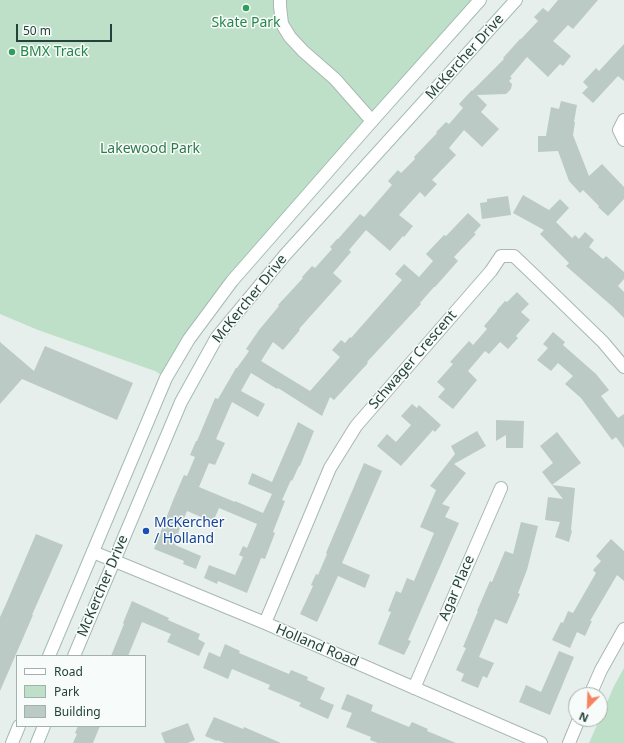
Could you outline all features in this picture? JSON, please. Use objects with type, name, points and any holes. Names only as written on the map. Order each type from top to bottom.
[{"type":"main road","points":[[280,0],[282,24],[290,37],[335,79],[372,121]]},
{"type":"main road","name":"McKercher Drive","points":[[49,655],[166,378],[189,339],[232,281],[480,0]]},
{"type":"main road","name":"McKercher Drive","points":[[74,655],[181,402],[217,338],[285,255],[516,0]]},
{"type":"main road","points":[[624,120],[619,130],[624,140]]},
{"type":"main road","name":"Schwager Crescent","points":[[265,623],[330,468],[356,426],[491,271],[501,256],[514,256],[603,342],[624,367]]},
{"type":"main road","name":"Agar Place","points":[[414,688],[500,488]]},
{"type":"main road","name":"Holland Road","points":[[93,552],[265,623],[540,743]]},
{"type":"main road","points":[[594,687],[601,670],[624,629]]},
{"type":"main road","points":[[12,743],[19,727]]},
{"type":"main road","points":[[37,743],[44,727]]},
{"type":"main road","points":[[569,743],[576,727]]},
{"type":"green space","name":"Lakewood Park","points":[[0,0],[481,0],[232,281],[166,378],[155,371],[38,330],[0,314]]},
{"type":"green space","points":[[624,668],[624,743],[589,743],[596,727],[608,727],[608,700]]},
{"type":"building","points":[[558,0],[598,0],[573,29],[568,25],[553,41],[571,56],[563,66],[560,64],[548,77],[527,57],[510,77],[512,78],[509,81],[512,84],[511,89],[506,94],[477,95],[487,105],[481,112],[499,129],[482,147],[464,130],[449,148],[456,155],[432,180],[437,184],[425,197],[420,192],[399,215],[413,226],[404,237],[403,236],[390,251],[366,230],[349,250],[351,252],[333,273],[342,281],[299,329],[300,330],[283,350],[273,342],[261,361],[310,391],[340,357],[332,350],[341,340],[345,343],[350,337],[351,338],[402,280],[395,274],[404,264],[419,277],[433,261],[426,254],[468,213],[481,225],[474,233],[476,234],[454,257],[458,261],[334,400],[330,397],[322,416],[251,373],[241,391],[265,404],[258,417],[232,402],[216,439],[225,443],[215,465],[209,463],[199,487],[263,513],[272,494],[248,484],[252,473],[272,482],[298,422],[314,431],[300,466],[292,481],[291,480],[282,500],[285,501],[273,532],[275,533],[265,559],[261,558],[247,593],[218,581],[217,584],[204,578],[209,565],[235,575],[243,557],[239,555],[243,546],[247,548],[257,524],[219,508],[213,522],[187,511],[175,545],[201,556],[196,569],[183,564],[184,561],[154,549],[184,475],[187,476],[195,457],[190,455],[215,398],[218,399],[236,368],[249,351],[246,349],[259,330],[279,306],[278,305],[312,266],[315,268],[332,249],[330,247],[360,214],[364,217],[392,185],[388,181],[398,170],[401,173],[415,159],[414,157],[437,133],[436,132],[446,122],[449,124],[463,108],[459,104],[504,59],[503,58],[520,39],[538,21],[534,17],[543,8],[548,12]]},
{"type":"building","points":[[624,44],[624,81],[618,76],[593,103],[582,93],[588,87],[583,82],[596,68],[599,71]]},
{"type":"building","points":[[561,101],[577,105],[573,135],[589,176],[602,164],[624,187],[624,199],[608,216],[583,190],[580,193],[569,181],[558,151],[538,152],[538,136],[546,136],[551,107],[559,109]]},
{"type":"building","points":[[523,195],[549,210],[560,199],[569,208],[556,222],[572,238],[575,235],[579,239],[585,232],[594,240],[589,247],[603,259],[606,256],[624,272],[624,279],[618,286],[624,292],[624,318],[566,266],[569,263],[540,234],[544,230],[513,213]]},
{"type":"building","points":[[508,196],[511,215],[482,219],[480,203],[487,202],[487,199]]},
{"type":"building","points":[[517,292],[529,304],[521,312],[530,320],[516,336],[518,338],[508,349],[500,342],[489,354],[485,351],[468,371],[477,380],[453,409],[438,397],[445,389],[437,382],[453,364],[450,362],[469,341],[473,345],[487,329],[484,326],[497,310],[505,301],[507,302]]},
{"type":"building","points":[[553,332],[565,342],[563,345],[596,374],[609,390],[601,396],[618,418],[624,414],[624,448],[616,437],[612,440],[581,398],[565,384],[573,376],[558,363],[551,371],[537,360],[548,348],[543,344]]},
{"type":"building","points":[[0,342],[34,371],[45,346],[133,383],[117,420],[22,379],[0,404]]},
{"type":"building","points":[[412,404],[417,408],[419,405],[441,425],[435,432],[433,430],[401,466],[377,446],[387,434],[396,442],[411,425],[401,416]]},
{"type":"building","points":[[496,420],[524,421],[523,448],[506,448],[506,435],[496,441]]},
{"type":"building","points":[[477,431],[486,446],[454,464],[466,473],[442,504],[450,507],[445,517],[459,523],[408,640],[411,641],[404,655],[378,644],[391,612],[388,611],[396,591],[401,593],[407,578],[414,581],[434,533],[420,527],[436,490],[430,486],[455,454],[451,446]]},
{"type":"building","points":[[557,432],[581,463],[552,485],[542,472],[553,463],[540,446]]},
{"type":"building","points":[[364,463],[382,471],[342,563],[370,575],[365,588],[338,576],[317,622],[300,614],[313,586],[311,585],[316,574],[318,575],[327,554],[326,553]]},
{"type":"building","points":[[552,485],[575,488],[572,531],[569,542],[555,537],[560,522],[545,520],[548,497],[563,499]]},
{"type":"building","points":[[521,522],[538,526],[527,570],[518,593],[520,594],[507,624],[495,619],[479,657],[494,663],[487,678],[483,676],[478,688],[461,681],[464,674],[456,670],[466,648],[463,647],[490,581],[492,582],[505,551],[513,554]]},
{"type":"building","points":[[36,534],[63,545],[0,691],[0,617]]},
{"type":"building","points":[[611,539],[624,551],[624,581],[617,575],[590,621],[592,621],[585,636],[577,632],[570,648],[552,640],[561,622],[563,623],[568,611],[573,613],[596,573],[593,570],[601,561],[596,556]]},
{"type":"building","points":[[132,601],[169,618],[168,620],[200,634],[198,639],[205,643],[199,656],[167,642],[171,634],[142,622],[128,655],[111,655],[124,624],[123,623]]},
{"type":"building","points":[[225,644],[240,651],[239,653],[289,674],[291,670],[308,677],[307,680],[325,688],[320,699],[334,705],[328,719],[299,706],[301,703],[268,689],[270,685],[232,669],[228,679],[203,668],[209,652],[220,657]]},
{"type":"building","points":[[559,651],[574,657],[550,715],[519,702],[526,685],[541,692]]},
{"type":"building","points":[[347,694],[373,705],[371,711],[409,727],[412,722],[428,729],[427,731],[456,743],[378,743],[370,740],[371,737],[346,727],[352,713],[341,709]]},
{"type":"building","points":[[214,717],[243,729],[244,727],[281,743],[225,743],[217,741],[205,736]]},
{"type":"building","points":[[188,723],[195,740],[188,743],[165,743],[161,733]]},
{"type":"building","points":[[78,727],[100,727],[93,743],[73,743],[77,734],[75,733]]},
{"type":"place","name":"Skate Park","points":[[246,8]]},
{"type":"place","name":"BMX Track","points":[[12,52]]},
{"type":"place","name":"McKercher / Holland","points":[[146,531]]}]
